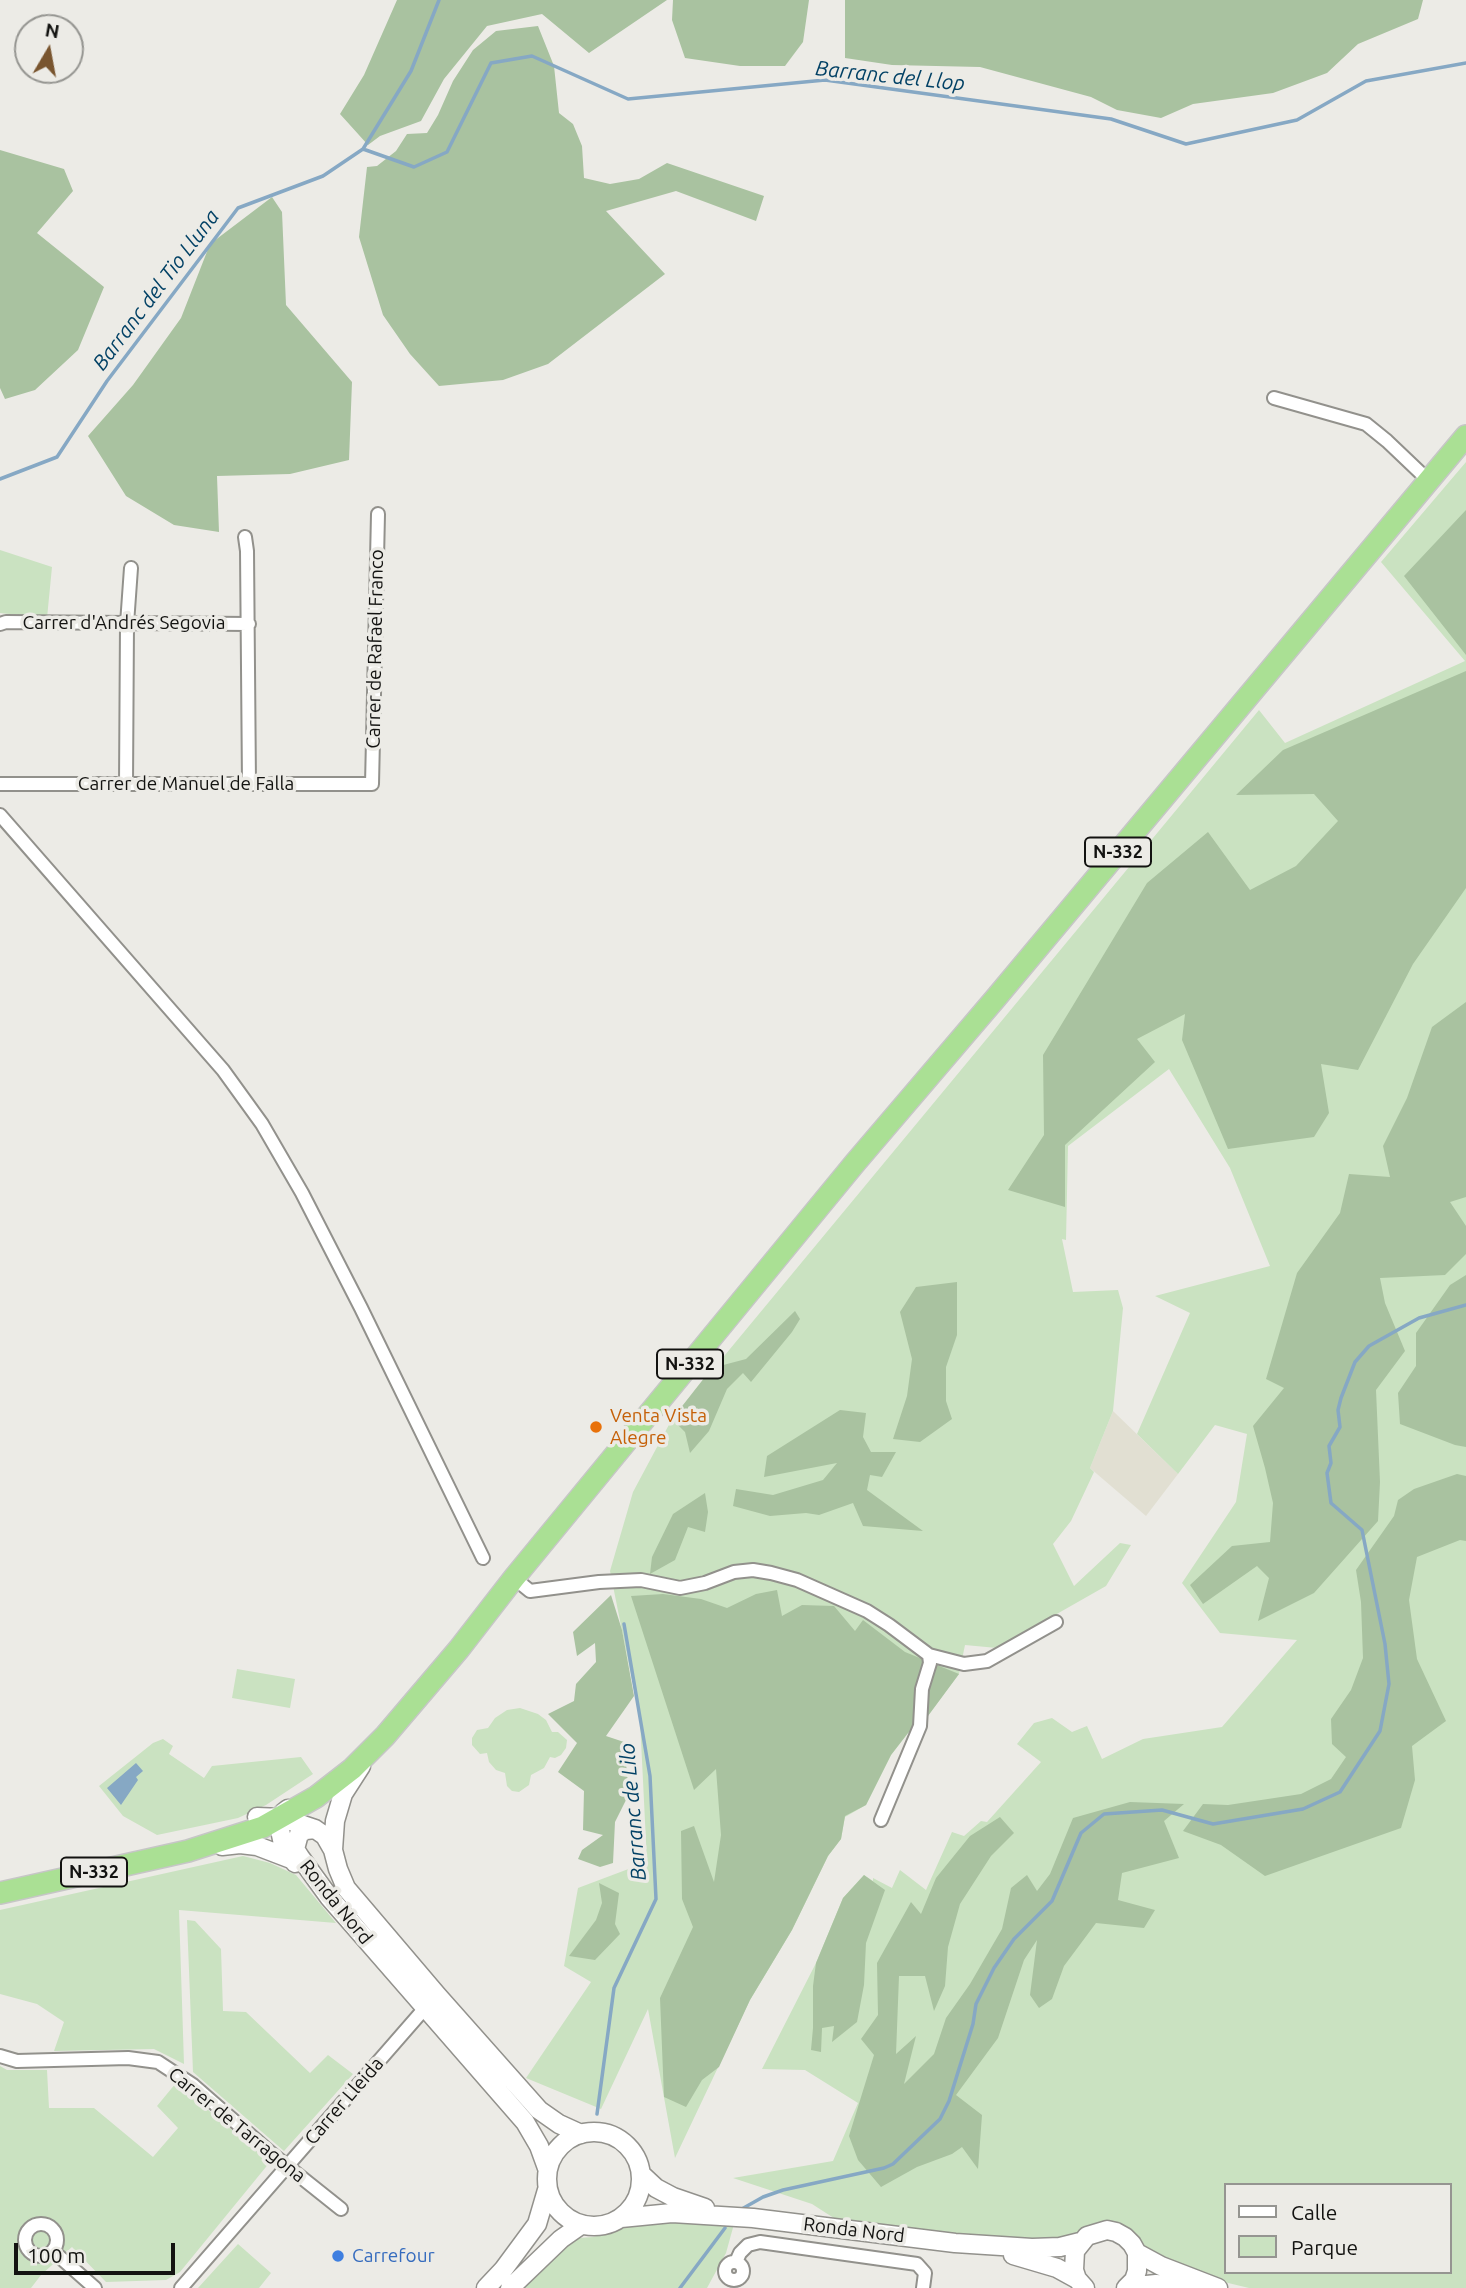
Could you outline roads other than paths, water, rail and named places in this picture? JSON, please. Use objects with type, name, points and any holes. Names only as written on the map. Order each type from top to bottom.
[{"type":"highway","name":"N-332","points":[[0,1894],[236,1838],[282,1818],[316,1797],[343,1776],[385,1736],[855,1163],[1466,436]]},
{"type":"highway","name":"N-332","points":[[0,1884],[163,1847],[233,1827],[305,1792],[370,1738],[507,1586]]},
{"type":"main road","points":[[333,1850],[335,1821],[343,1794],[355,1773],[385,1736]]},
{"type":"main road","points":[[305,1792],[283,1814],[280,1830],[283,1844],[291,1859],[314,1876]]},
{"type":"main road","points":[[257,1817],[282,1818],[315,1829]]},
{"type":"main road","name":"Ronda Nord","points":[[486,2288],[537,2224],[547,2190],[548,2168],[525,2122],[329,1897],[295,1849],[299,1834],[306,1830],[315,1829],[325,1836],[333,1850],[346,1888],[540,2110],[559,2124],[581,2134],[607,2134],[620,2140],[635,2156],[641,2174],[656,2188],[673,2197],[695,2206],[753,2218]]},
{"type":"main road","points":[[188,1851],[240,1844],[257,1846],[291,1859]]},
{"type":"main road","points":[[548,2168],[559,2146],[581,2134]]},
{"type":"main road","points":[[621,2218],[634,2204],[641,2174]]},
{"type":"main road","points":[[510,2288],[561,2239],[581,2225],[561,2213],[552,2203],[547,2190]]},
{"type":"main road","name":"Ronda Nord","points":[[581,2225],[602,2226],[621,2218],[671,2213],[753,2218],[955,2243],[1032,2248],[1060,2247],[1080,2242],[1097,2231],[1116,2232],[1132,2244],[1137,2253]]},
{"type":"main road","points":[[1080,2242],[1073,2260],[1081,2284]]},
{"type":"main road","name":"Ronda Nord","points":[[955,2243],[1031,2259],[1057,2268],[1081,2284]]},
{"type":"main road","points":[[1127,2287],[1137,2271],[1137,2253],[1161,2266],[1218,2288]]},
{"type":"main road","points":[[1127,2287],[1156,2284],[1194,2288]]},
{"type":"street","points":[[1274,398],[1366,424],[1429,481]]},
{"type":"street","name":"Carrer de Rafael Franco","points":[[372,784],[378,514]]},
{"type":"street","points":[[245,537],[249,784]]},
{"type":"street","points":[[126,784],[127,624],[131,568]]},
{"type":"street","name":"Carrer d'Andrés Segovia","points":[[0,624],[248,624]]},
{"type":"street","name":"Carrer de Manuel de Falla","points":[[0,784],[372,784]]},
{"type":"street","points":[[0,814],[223,1070],[262,1124],[302,1193],[361,1308],[483,1558]]},
{"type":"street","points":[[507,1586],[530,1591],[599,1582],[641,1580],[680,1588],[705,1583],[734,1572],[753,1570],[771,1573],[797,1580],[867,1611],[929,1655],[964,1664],[987,1661],[1056,1622]]},
{"type":"street","points":[[881,1820],[920,1726],[922,1689],[930,1663],[929,1655]]},
{"type":"street","name":"Carrer Lleida","points":[[180,2288],[425,2008]]},
{"type":"street","name":"Carrer de Tarragona","points":[[0,2056],[17,2061],[128,2058],[158,2062],[193,2085],[341,2209]]},
{"type":"street","points":[[731,2284],[743,2273],[736,2262],[740,2253],[748,2245],[760,2242],[917,2264],[925,2273],[923,2288]]},
{"type":"street","points":[[53,2251],[95,2288]]},
{"type":"water","points":[[136,1763],[143,1771],[136,1777],[138,1780],[121,1805],[107,1788]]},
{"type":"waterway","name":"Barranc del Tio Lluna","points":[[0,479],[57,457],[107,381],[238,208],[323,176],[363,149],[411,71],[439,0]]},
{"type":"waterway","name":"Barranc del Llop","points":[[363,149],[414,167],[447,152],[491,63],[532,56],[628,99],[825,80],[1111,119],[1186,144],[1297,120],[1366,81],[1466,63]]},
{"type":"waterway","points":[[740,2210],[783,2190],[893,2164],[940,2119],[949,2101],[973,2024],[976,2004],[994,1968],[1014,1939],[1052,1901],[1081,1833],[1104,1814],[1162,1810],[1213,1824],[1303,1809],[1340,1792],[1380,1731],[1389,1684],[1385,1644],[1362,1530],[1331,1503],[1327,1473],[1331,1463],[1329,1446],[1340,1427],[1338,1410],[1341,1398],[1355,1362],[1369,1346],[1419,1318],[1466,1305]]},
{"type":"waterway","name":"Barranc de Lilo","points":[[597,2114],[614,1988],[656,1899],[650,1776],[624,1624]]},
{"type":"waterway","points":[[680,2288],[725,2228]]},
{"type":"place","name":"Venta Vista Alegre","points":[[596,1427]]},
{"type":"place","name":"Carrefour","points":[[338,2256]]}]
